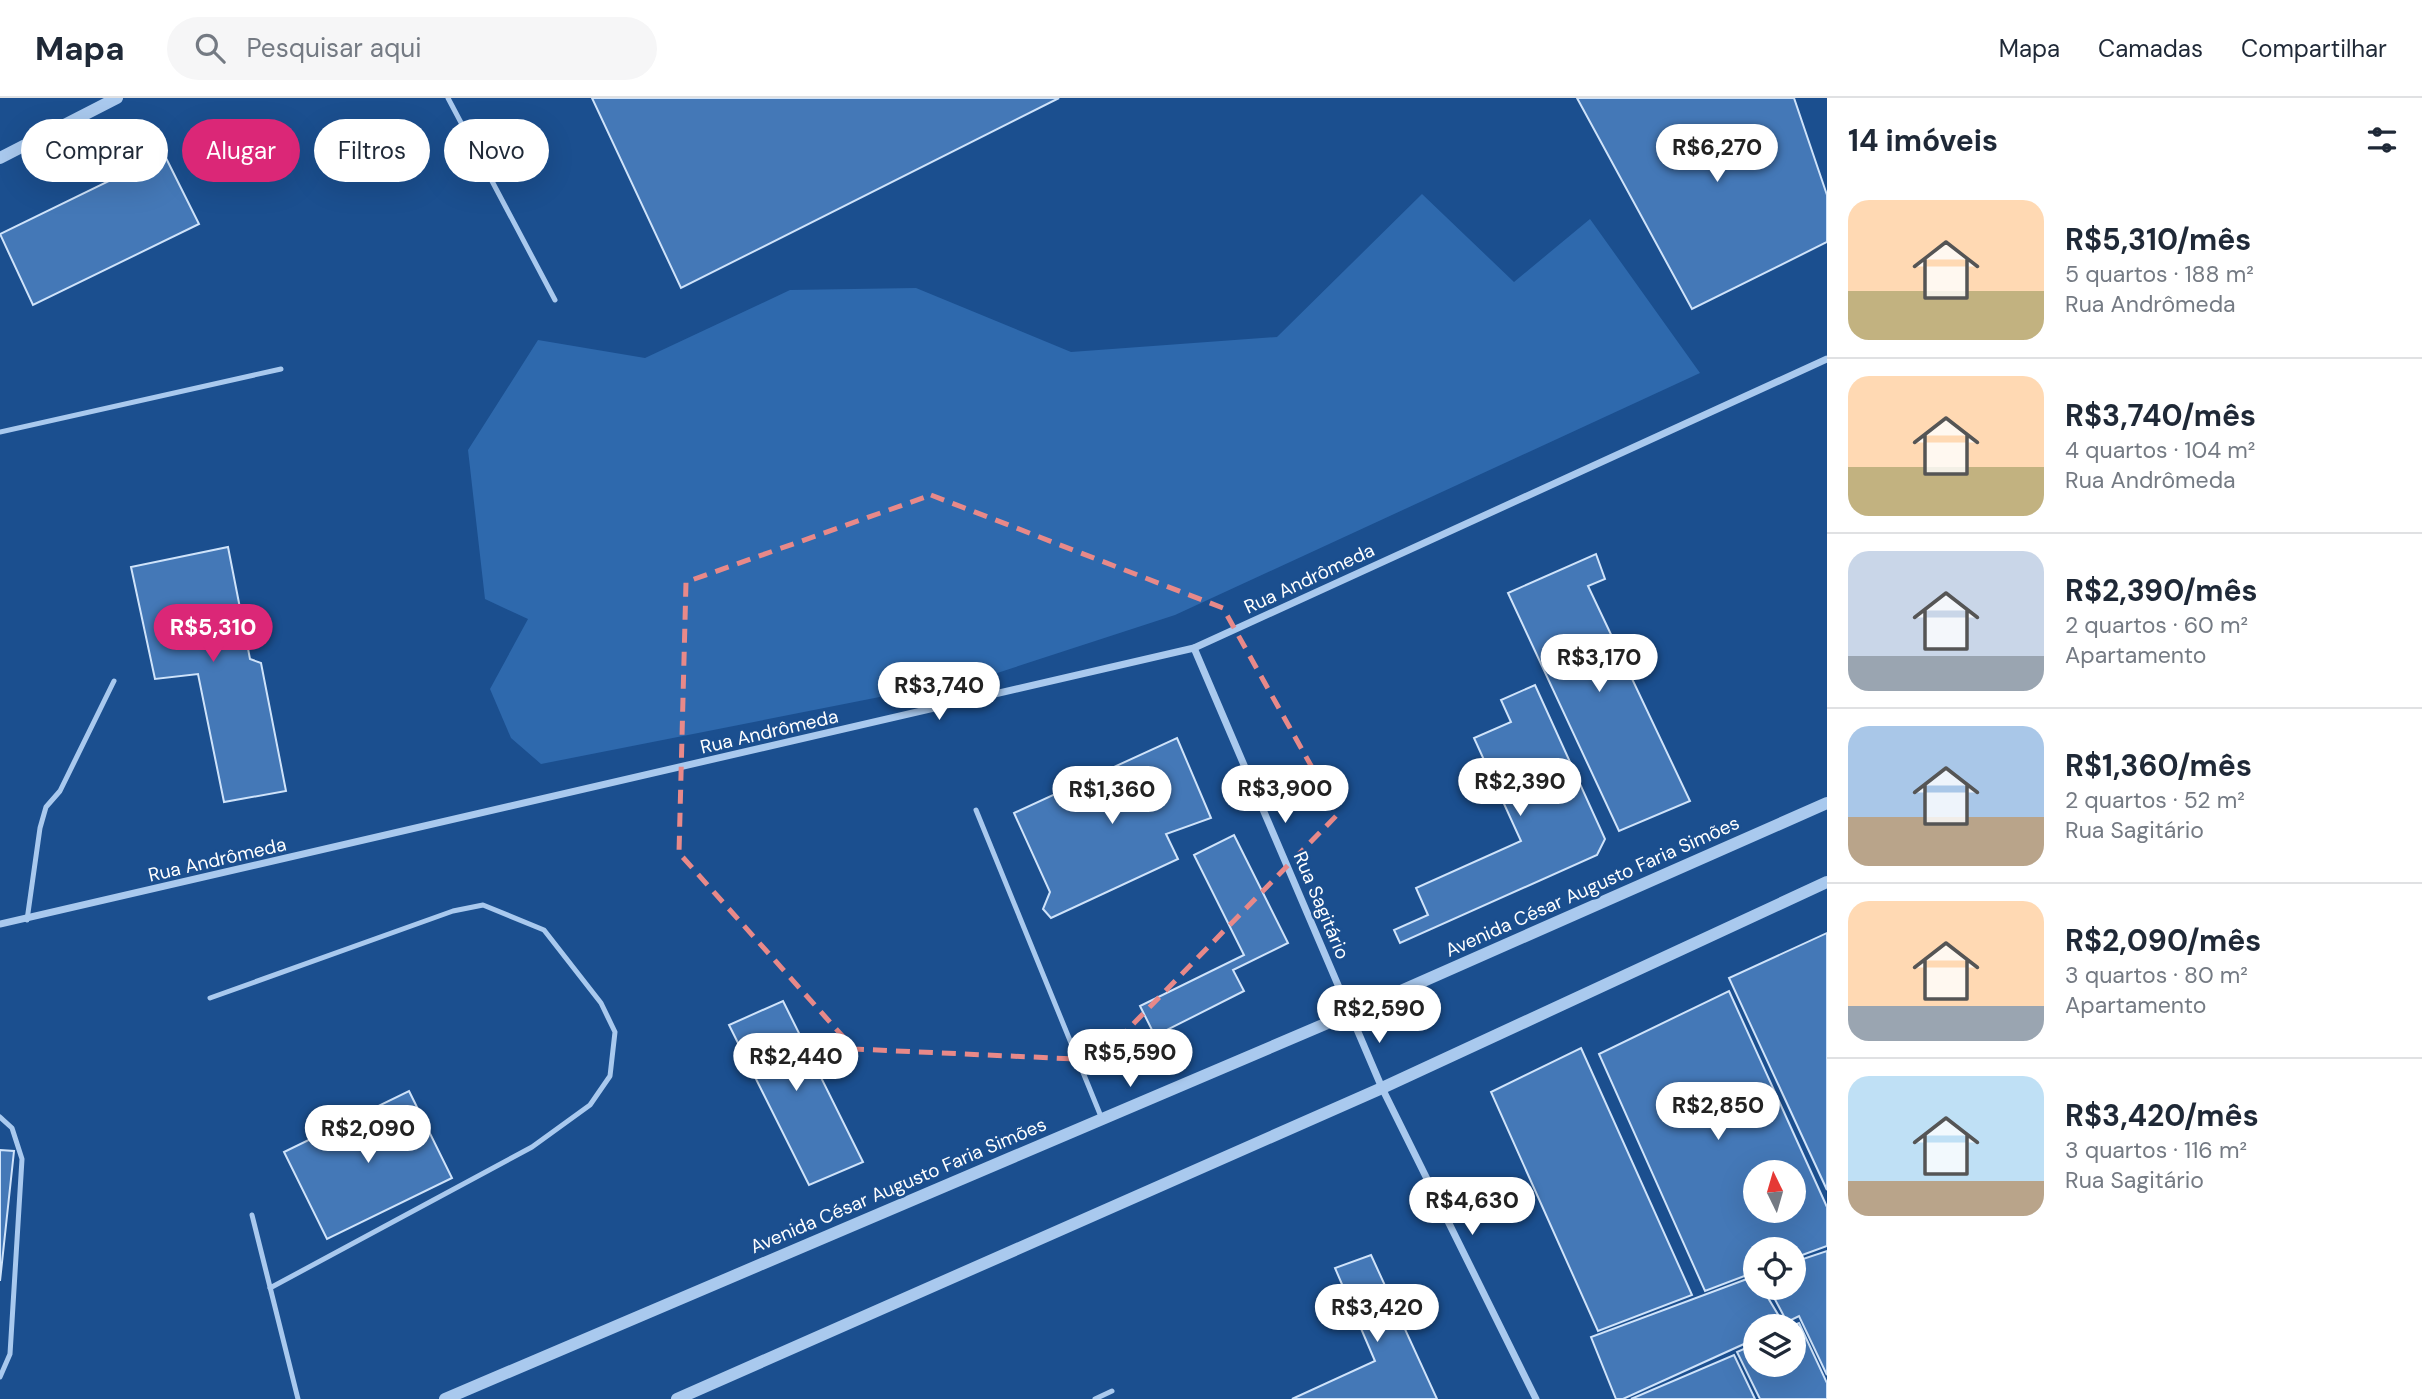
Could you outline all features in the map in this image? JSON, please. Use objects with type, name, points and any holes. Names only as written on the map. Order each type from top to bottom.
[{"type":"street","points":[[0,158],[117,98]]},
{"type":"street","name":"Rua Andrômeda","points":[[0,924],[27,920],[1194,648],[1827,359]]},
{"type":"street","name":"Rua Sagitário","points":[[1194,648],[1382,1088],[1536,1399]]},
{"type":"street","name":"Avenida César Augusto Faria Simões","points":[[445,1399],[1351,1013],[1827,803]]},
{"type":"street","points":[[677,1399],[1382,1088],[1827,882]]},
{"type":"lane","points":[[448,98],[555,300]]},
{"type":"lane","points":[[0,432],[281,369]]},
{"type":"lane","points":[[27,920],[40,828],[46,807],[60,791],[114,681]]},
{"type":"lane","points":[[976,810],[1102,1119]]},
{"type":"lane","points":[[209,998],[453,911],[483,905],[544,930],[601,1003],[615,1032],[610,1076],[590,1105],[532,1147],[270,1288]]},
{"type":"lane","points":[[0,1117],[12,1128],[22,1159],[10,1354],[0,1377]]},
{"type":"lane","points":[[252,1215],[298,1399]]},
{"type":"lane","points":[[1095,1399],[1112,1391]]},
{"type":"highlighted area","points":[[931,495],[1223,608],[1338,814],[1098,1060],[854,1049],[679,853],[686,582]]},
{"type":"shaded area","points":[[1422,194],[1514,282],[1590,219],[1700,373],[1175,615],[991,675],[541,764],[511,738],[490,689],[528,619],[485,599],[468,450],[538,340],[645,358],[790,290],[916,288],[1071,352],[1277,337]]},
{"type":"building","points":[[592,98],[1059,98],[681,288]]},
{"type":"building","points":[[1577,98],[1794,98],[1827,195],[1827,242],[1692,309]]},
{"type":"building","points":[[168,162],[199,224],[33,305],[0,234],[107,182],[168,182]]},
{"type":"building","points":[[228,547],[250,659],[261,663],[286,791],[224,802],[198,674],[155,679],[131,567]]},
{"type":"building","points":[[1596,554],[1605,579],[1588,586],[1690,801],[1619,831],[1508,593]]},
{"type":"building","points":[[1535,685],[1605,839],[1597,855],[1400,943],[1394,930],[1428,915],[1416,888],[1521,841],[1474,738],[1511,722],[1501,700]]},
{"type":"building","points":[[1177,738],[1211,818],[1166,834],[1178,859],[1051,918],[1043,909],[1050,892],[1014,813]]},
{"type":"building","points":[[1234,835],[1288,943],[1233,970],[1244,991],[1155,1036],[1140,1006],[1244,955],[1194,855]]},
{"type":"building","points":[[1827,933],[1827,1190],[1729,978]]},
{"type":"building","points":[[1729,991],[1806,1160],[1743,1160],[1743,1223],[1806,1223],[1806,1161],[1827,1207],[1827,1246],[1806,1254],[1806,1237],[1743,1237],[1743,1277],[1705,1291],[1599,1054]]},
{"type":"building","points":[[783,1001],[863,1162],[809,1185],[729,1025]]},
{"type":"building","points":[[1581,1048],[1692,1295],[1598,1331],[1491,1092]]},
{"type":"building","points":[[409,1091],[452,1178],[327,1239],[284,1152]]},
{"type":"building","points":[[0,1150],[14,1151],[0,1281]]},
{"type":"building","points":[[1827,1251],[1827,1375],[1806,1331],[1806,1314],[1783,1314],[1775,1300],[1806,1300],[1806,1258]]},
{"type":"building","points":[[1371,1255],[1437,1399],[1292,1399],[1375,1361],[1335,1268]]},
{"type":"building","points":[[1743,1280],[1743,1300],[1769,1300],[1778,1314],[1743,1314],[1743,1344],[1623,1399],[1616,1399],[1591,1337]]},
{"type":"building","points":[[1806,1338],[1827,1383],[1827,1399],[1760,1399],[1749,1377],[1806,1377]]},
{"type":"building","points":[[1743,1349],[1743,1364],[1737,1352]]},
{"type":"building","points":[[1734,1355],[1755,1399],[1631,1399]]}]
